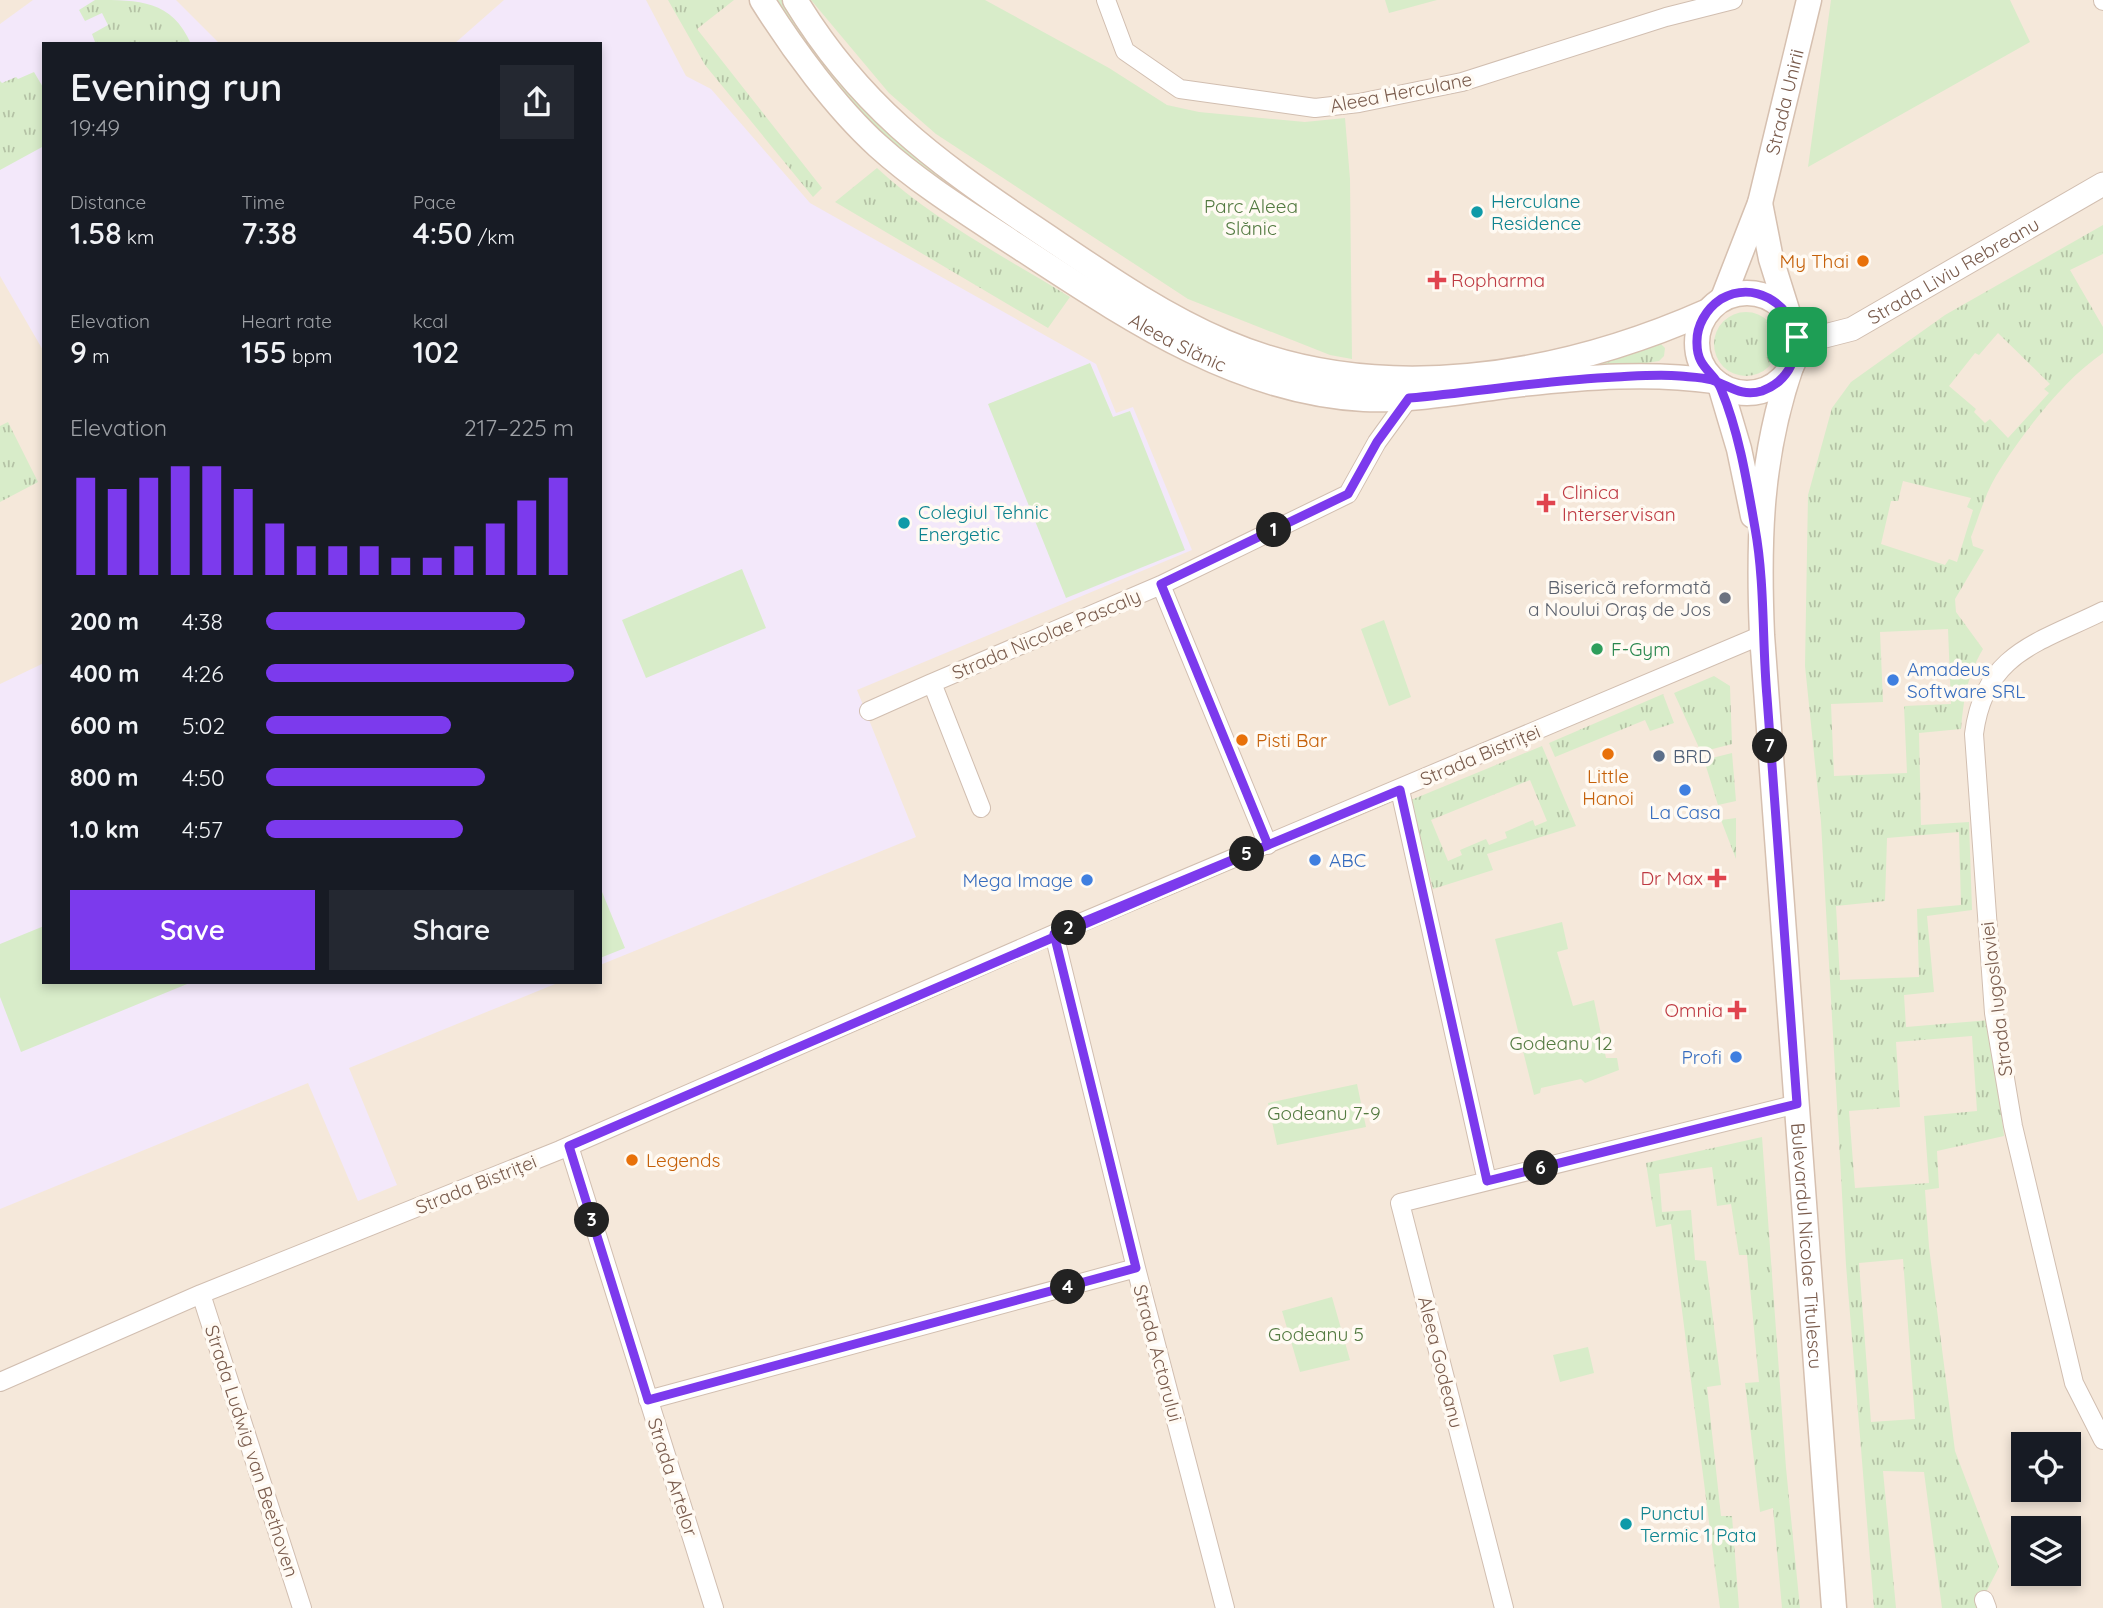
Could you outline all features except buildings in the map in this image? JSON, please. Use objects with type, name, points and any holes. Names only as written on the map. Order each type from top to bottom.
[{"type":"main road","name":"Aleea Slănic","points":[[762,0],[795,52],[876,144],[942,196],[1100,300],[1195,352],[1249,376],[1278,385],[1348,397],[1409,398],[1573,379],[1678,376],[1717,383]]},
{"type":"main road","name":"Aleea Slănic","points":[[796,0],[822,41],[862,92],[930,155],[1121,286],[1189,325],[1255,353],[1311,370],[1347,377],[1409,380],[1461,375],[1570,359],[1636,340],[1715,305]]},
{"type":"main road","name":"Strada Unirii","points":[[1715,305],[1760,203],[1809,0]]},
{"type":"main road","name":"Strada Unirii","points":[[1760,203],[1771,259],[1788,314]]},
{"type":"main road","points":[[1742,293],[1763,295],[1777,302],[1788,314],[1797,337],[1792,364],[1780,381],[1762,391],[1741,393],[1717,383],[1701,362],[1696,342],[1700,323],[1715,305],[1742,293]]},
{"type":"main road","name":"Bulevardul Nicolae Titulescu","points":[[1792,364],[1776,410],[1768,447],[1759,549],[1762,635],[1835,1608]]},
{"type":"main road","name":"Bulevardul Nicolae Titulescu","points":[[1717,383],[1739,449],[1759,549]]},
{"type":"street","name":"Aleea Herculane","points":[[1106,0],[1125,51],[1180,89],[1315,108],[1359,103],[1462,82],[1666,17],[1733,0]]},
{"type":"street","name":"Strada Liviu Rebreanu","points":[[1797,337],[1817,338],[1852,329],[2103,184]]},
{"type":"street","name":"Strada Nicolae Pascaly","points":[[869,711],[1161,584],[1348,494],[1377,442],[1409,398]]},
{"type":"street","name":"Strada Nicolae Pascaly","points":[[1161,584],[1268,845]]},
{"type":"street","name":"Strada Iugoslaviei","points":[[2103,611],[2014,656],[2001,667],[1990,679],[1981,700],[1974,734],[1994,1013],[2013,1126],[2074,1383],[2103,1440]]},
{"type":"street","name":"Strada Bistriței","points":[[0,1382],[201,1294],[569,1146],[1054,934],[1762,635]]},
{"type":"street","name":"Strada Nicolae Pascaly","points":[[932,683],[981,808]]},
{"type":"street","points":[[1400,790],[1487,1181]]},
{"type":"street","name":"Strada Actorului","points":[[1054,934],[1136,1268],[1225,1608]]},
{"type":"street","name":"Aleea Godeanu","points":[[1504,1608],[1401,1203],[1797,1104]]},
{"type":"street","name":"Strada Artelor","points":[[569,1146],[714,1608]]},
{"type":"street","points":[[648,1400],[1136,1268]]},
{"type":"street","name":"Strada Ludwig van Beethoven","points":[[201,1294],[302,1608]]},
{"type":"shaded area","points":[[0,0],[2103,0],[2103,1608],[0,1608]]},
{"type":"shaded area","points":[[33,0],[176,0],[218,42],[42,42],[42,349],[0,276],[0,24]]},
{"type":"shaded area","points":[[504,0],[646,0],[686,76],[711,89],[810,203],[1096,364],[1116,413],[1133,407],[1192,550],[857,690],[916,837],[602,964],[602,42],[456,42]]},
{"type":"shaded area","points":[[42,664],[42,984],[555,984],[349,1068],[397,1185],[358,1201],[308,1083],[0,1209],[0,684]]},
{"type":"green space","points":[[95,0],[140,2],[164,11],[174,19],[190,42],[95,42],[92,34],[108,25],[102,13],[85,21],[79,10]]},
{"type":"green space","points":[[668,0],[734,0],[697,29],[822,188],[813,197],[705,65]]},
{"type":"green space","points":[[774,0],[788,0],[869,111],[922,158],[1133,298],[1213,341],[1254,358],[1341,380],[1421,384],[1542,369],[1659,342],[1665,348],[1664,356],[1659,361],[1540,381],[1419,393],[1339,389],[1294,380],[1252,367],[1173,332],[1135,311],[920,168],[851,105],[816,61]]},
{"type":"green space","name":"Parc Aleea Slănic","points":[[811,0],[985,0],[1109,68],[1167,105],[1199,112],[1305,122],[1345,118],[1350,179],[1352,359],[1330,355],[1188,299],[936,134],[889,93]]},
{"type":"green space","points":[[1385,0],[1437,0],[1389,13]]},
{"type":"green space","points":[[1831,0],[2010,0],[2030,42],[1808,167]]},
{"type":"green space","points":[[34,72],[42,86],[42,147],[0,170],[0,81],[2,83],[16,77],[18,79]]},
{"type":"green space","points":[[877,168],[946,221],[1070,297],[1048,328],[835,202]]},
{"type":"green space","points":[[2103,225],[2103,254],[2070,270],[2103,327],[2103,353],[2073,378],[2044,409],[1992,483],[1971,537],[1973,546],[1984,550],[1955,599],[1956,612],[1983,649],[1967,688],[1961,729],[1919,733],[1921,825],[1969,822],[1972,910],[1927,916],[1934,992],[1904,995],[1906,1027],[1990,1020],[2004,1136],[1937,1151],[1939,1188],[1925,1190],[1929,1247],[1955,1451],[1999,1567],[1984,1596],[1989,1608],[1942,1608],[1924,1472],[1883,1471],[1896,1608],[1874,1608],[1846,1265],[1821,822],[1805,666],[1808,495],[1832,408],[1851,382],[1945,315]],"holes":[[[1998,333],[2050,384],[2044,389],[2049,393],[2008,438],[1990,419],[1985,423],[1974,412],[1976,409],[1949,386],[1975,353],[1979,355]],[[1903,481],[1971,498],[1967,507],[1973,510],[1957,562],[1949,559],[1945,565],[1881,544],[1891,501],[1898,501]],[[1948,629],[1951,704],[1904,706],[1907,773],[1834,776],[1831,704],[1883,702],[1880,632]],[[1959,832],[1961,905],[1917,909],[1919,977],[1840,980],[1836,906],[1885,901],[1887,838]],[[1972,1036],[1977,1111],[1924,1116],[1929,1183],[1855,1188],[1849,1111],[1900,1107],[1896,1042]],[[1903,1259],[1915,1419],[1871,1422],[1859,1263]]]},
{"type":"green space","points":[[1740,312],[1752,312],[1769,321],[1776,332],[1776,356],[1769,367],[1752,376],[1740,376],[1728,371],[1719,362],[1714,350],[1714,338],[1719,326],[1728,317]]},
{"type":"green space","points":[[1090,363],[1113,417],[1130,411],[1185,550],[1066,598],[988,404]]},
{"type":"green space","points":[[8,422],[38,482],[0,502],[0,426]]},
{"type":"green space","points":[[742,569],[766,628],[646,678],[622,620]]},
{"type":"green space","points":[[1384,620],[1411,697],[1389,706],[1361,629]]},
{"type":"green space","points":[[1714,676],[1730,686],[1732,744],[1701,752],[1674,693]]},
{"type":"green space","points":[[1663,694],[1674,723],[1650,731],[1645,720],[1555,757],[1549,743]]},
{"type":"green space","points":[[1542,746],[1576,826],[1487,854],[1493,870],[1433,889],[1411,800]],"holes":[[[1530,780],[1547,821],[1535,826],[1533,820],[1505,832],[1507,838],[1489,845],[1486,839],[1460,850],[1462,855],[1448,861],[1431,820]]]},
{"type":"green space","points":[[1732,753],[1736,801],[1718,805],[1704,760]]},
{"type":"green space","points":[[1736,818],[1736,859],[1721,820]]},
{"type":"green space","points":[[602,892],[625,948],[602,957]]},
{"type":"green space","name":"Godeanu 12","points":[[1562,922],[1568,949],[1557,952],[1573,1006],[1594,1000],[1606,1058],[1617,1058],[1619,1070],[1585,1083],[1581,1079],[1541,1088],[1540,1093],[1534,1095],[1495,939]]},
{"type":"green space","points":[[42,927],[42,984],[187,984],[21,1052],[0,997],[0,944]]},
{"type":"green space","name":"Godeanu 7-9","points":[[1357,1084],[1366,1127],[1277,1145],[1268,1103]]},
{"type":"green space","points":[[1762,1137],[1786,1468],[1800,1608],[1782,1608],[1773,1508],[1760,1512],[1745,1383],[1759,1382],[1747,1255],[1739,1255],[1731,1204],[1717,1206],[1712,1167],[1659,1174],[1662,1212],[1691,1210],[1695,1260],[1706,1261],[1721,1385],[1707,1387],[1721,1516],[1732,1516],[1739,1608],[1720,1608],[1671,1224],[1656,1227],[1646,1163]]},
{"type":"green space","name":"Godeanu 5","points":[[1332,1297],[1350,1360],[1300,1372],[1282,1311]]},
{"type":"green space","points":[[1588,1347],[1594,1373],[1560,1382],[1553,1355]]},
{"type":"place","name":"Herculane Residence","points":[[1477,212]]},
{"type":"place","name":"My Thai","points":[[1863,261]]},
{"type":"place","name":"Ropharma","points":[[1437,280]]},
{"type":"place","name":"Clinica Interservisan","points":[[1546,503]]},
{"type":"place","name":"Colegiul Tehnic Energetic","points":[[904,523]]},
{"type":"place","name":"Biserică reformată a Noului Oraș de Jos","points":[[1725,598]]},
{"type":"place","name":"F-Gym","points":[[1597,649]]},
{"type":"place","name":"Amadeus Software SRL","points":[[1893,680]]},
{"type":"place","name":"Pisti Bar","points":[[1242,740]]},
{"type":"place","name":"Little Hanoi","points":[[1608,754]]},
{"type":"place","name":"BRD","points":[[1659,756]]},
{"type":"place","name":"La Casa","points":[[1685,790]]},
{"type":"place","name":"ABC","points":[[1315,860]]},
{"type":"place","name":"Dr Max","points":[[1717,878]]},
{"type":"place","name":"Mega Image","points":[[1087,880]]},
{"type":"place","name":"Omnia","points":[[1737,1010]]},
{"type":"place","name":"Profi","points":[[1736,1057]]},
{"type":"place","name":"Legends","points":[[632,1160]]},
{"type":"place","name":"Punctul Termic 1 Pata","points":[[1626,1524]]},
{"type":"route","points":[[1797,337],[1792,321],[1783,307],[1763,295],[1748,292],[1729,295],[1712,306],[1700,323],[1696,342],[1704,369],[1720,385],[1731,417],[1759,549],[1762,635],[1797,1104],[1487,1181],[1400,790],[1054,934],[1136,1268],[648,1400],[569,1146],[1054,934],[1268,845],[1161,584],[1348,494],[1377,442],[1409,398],[1520,384],[1641,376],[1678,376],[1714,381],[1720,385],[1733,391],[1755,392],[1774,385],[1789,370],[1797,351],[1797,337]]}]
